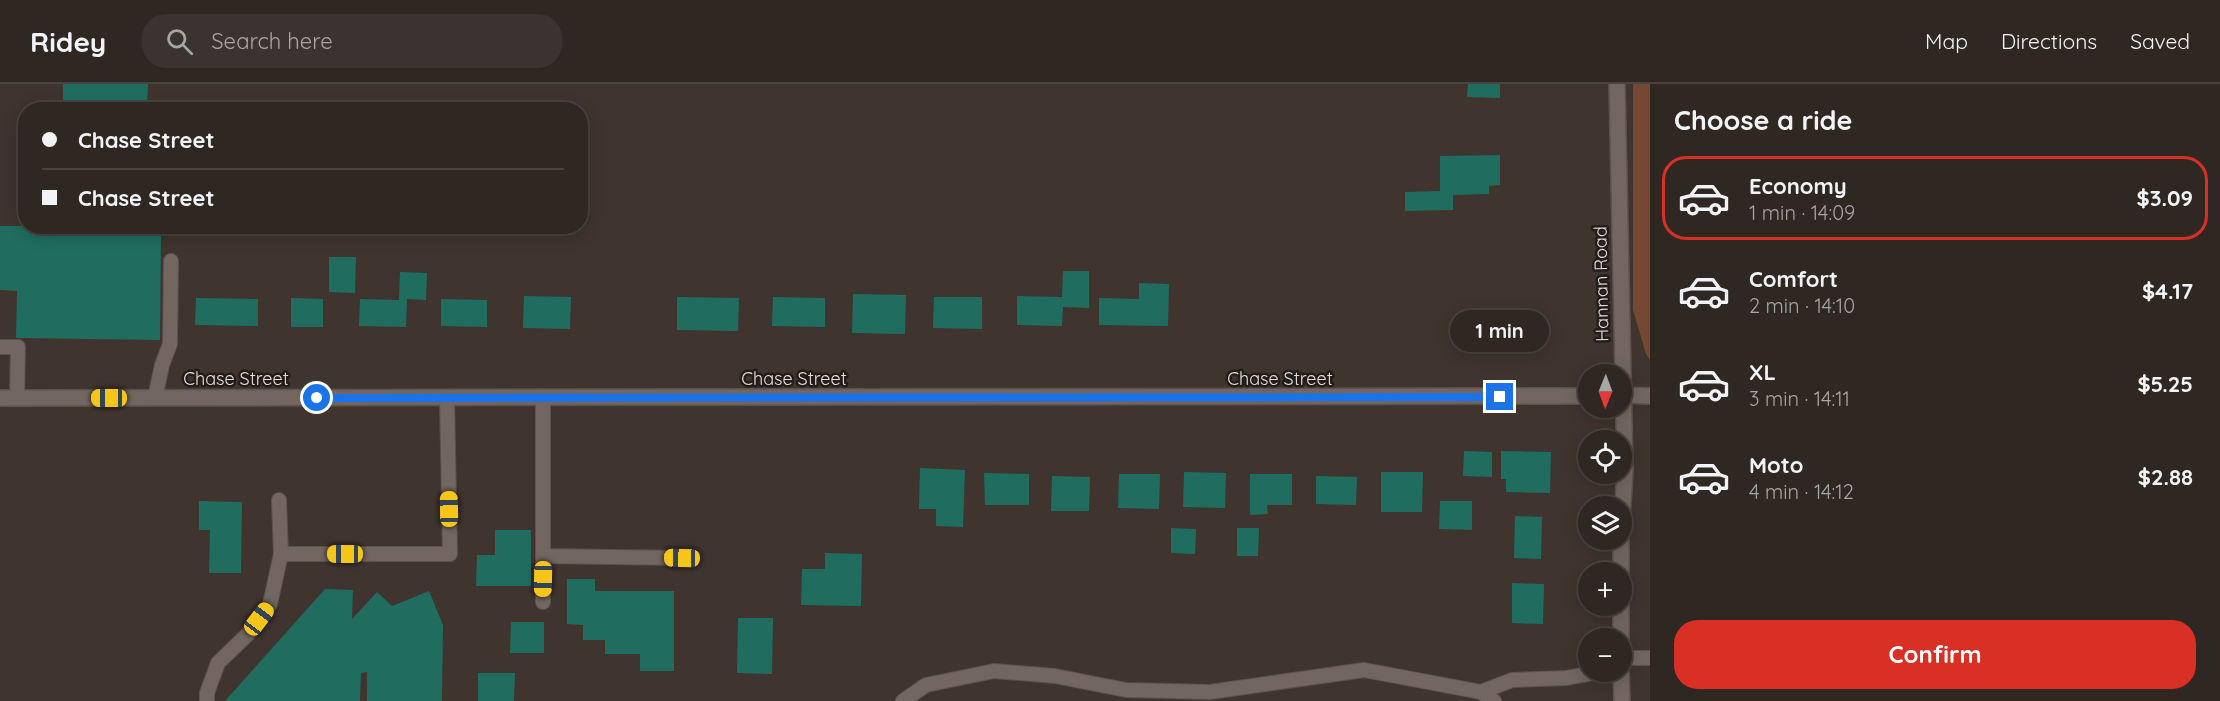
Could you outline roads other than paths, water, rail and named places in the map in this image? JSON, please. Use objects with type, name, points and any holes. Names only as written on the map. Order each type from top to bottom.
[{"type":"street","name":"Hannan Road","points":[[1617,84],[1622,364]]},
{"type":"street","points":[[1632,395],[1650,396]]},
{"type":"street","name":"Chase Street","points":[[0,398],[1578,396]]},
{"type":"street","name":"Hannan Road","points":[[1623,418],[1623,496]]},
{"type":"street","points":[[1621,682],[1622,701]]},
{"type":"lane","points":[[155,398],[162,365],[170,344],[171,261]]},
{"type":"lane","points":[[0,347],[18,347],[17,398]]},
{"type":"lane","points":[[281,554],[450,554],[447,398]]},
{"type":"lane","points":[[543,398],[543,602]]},
{"type":"lane","points":[[207,701],[207,693],[218,663],[248,634],[270,604],[281,554],[279,500]]},
{"type":"lane","points":[[543,556],[682,558]]},
{"type":"lane","points":[[1632,658],[1650,658]]},
{"type":"lane","points":[[903,701],[926,685],[994,671],[1054,676],[1126,690],[1210,692],[1364,670],[1481,692],[1494,701]]},
{"type":"lane","points":[[1481,692],[1512,680],[1578,676]]}]
